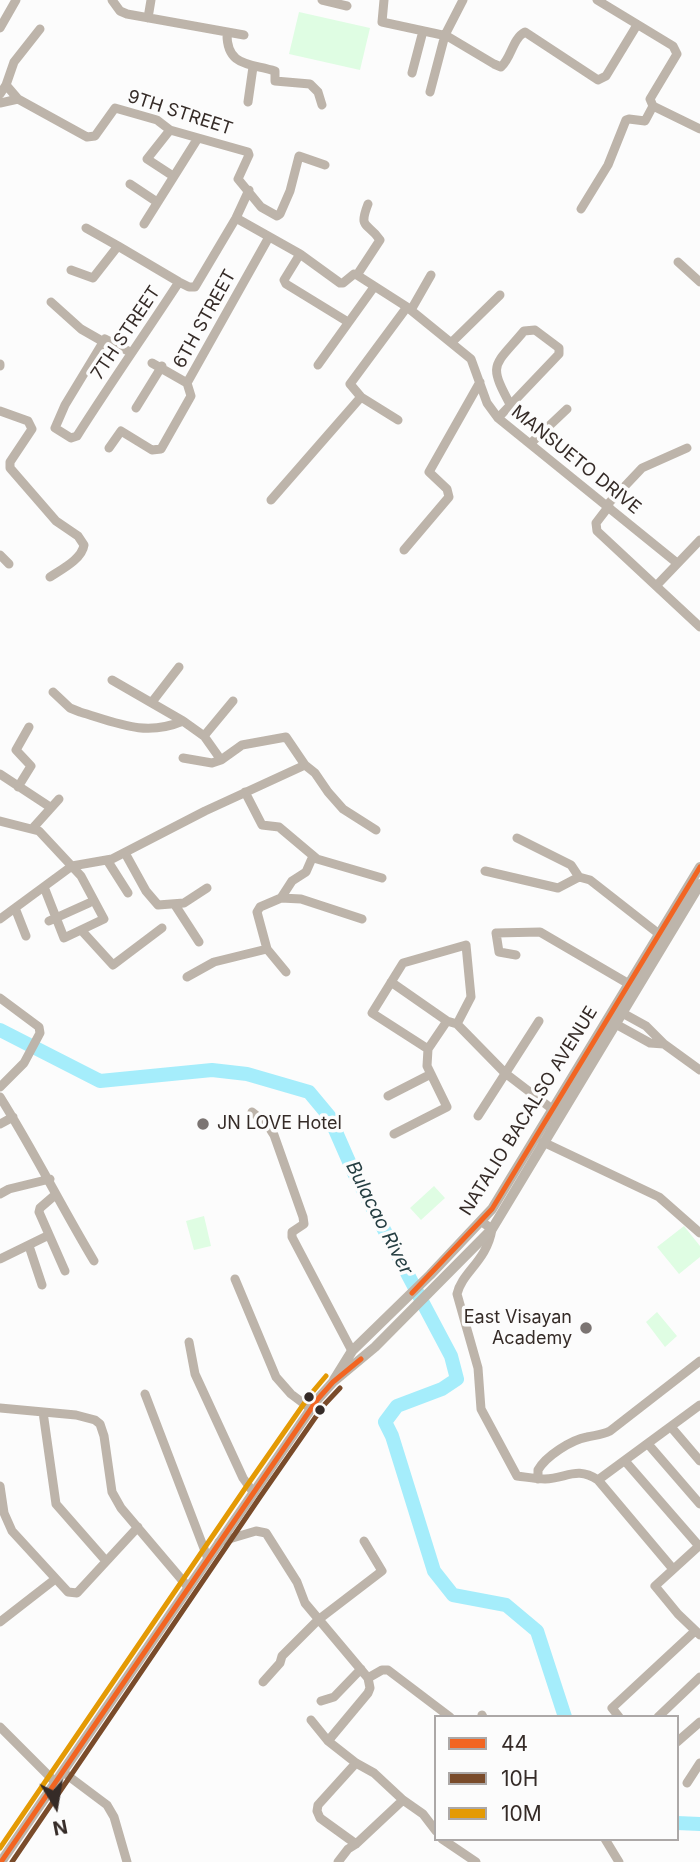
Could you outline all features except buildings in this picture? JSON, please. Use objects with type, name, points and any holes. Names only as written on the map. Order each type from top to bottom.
[{"type":"main road","name":"NATALIO BACALSO AVENUE","points":[[618,1011],[629,984],[659,934],[692,898],[700,867]]},
{"type":"main road","name":"NATALIO BACALSO AVENUE","points":[[333,1382],[361,1359],[416,1297],[430,1275],[487,1226],[500,1196],[700,884]]},
{"type":"main road","name":"NATALIO BACALSO AVENUE","points":[[1,1862],[253,1492],[333,1382],[352,1350],[416,1297],[439,1283],[487,1226],[542,1142],[555,1112]]},
{"type":"main road","points":[[352,1350],[361,1359]]},
{"type":"street","points":[[0,28],[16,0]]},
{"type":"street","points":[[112,0],[120,11],[244,35]]},
{"type":"street","points":[[148,18],[151,0]]},
{"type":"street","points":[[322,0],[347,6]]},
{"type":"street","points":[[384,0],[382,22],[445,35],[501,67],[517,38],[525,32],[601,80],[612,68],[637,25]]},
{"type":"street","points":[[430,92],[445,35],[463,0]]},
{"type":"street","points":[[597,0],[673,46],[676,51],[675,59],[650,99],[653,106],[700,129]]},
{"type":"street","points":[[0,94],[6,85],[13,62],[40,29]]},
{"type":"street","points":[[412,73],[423,31]]},
{"type":"street","points":[[227,32],[228,50],[253,68],[275,71],[275,81],[310,84],[318,92],[322,104]]},
{"type":"street","points":[[248,102],[253,68]]},
{"type":"street","name":"9TH STREET","points":[[6,85],[18,99],[87,137],[95,136],[115,108],[157,120],[170,130],[248,154],[238,178],[249,190]]},
{"type":"street","points":[[0,103],[18,99]]},
{"type":"street","points":[[581,209],[608,165],[626,120],[647,120],[653,106]]},
{"type":"street","points":[[170,130],[147,159],[173,176]]},
{"type":"street","points":[[144,224],[198,138]]},
{"type":"street","points":[[249,190],[261,207],[278,215],[290,191],[299,156],[325,165]]},
{"type":"street","points":[[130,184],[158,202]]},
{"type":"street","name":"7TH STREET","points":[[102,341],[55,424],[57,430],[74,438],[179,282],[189,287],[198,284],[249,190]]},
{"type":"street","points":[[236,218],[300,254],[343,283],[354,274],[357,275],[380,240],[363,225],[362,220],[368,204]]},
{"type":"street","points":[[86,228],[179,282]]},
{"type":"street","name":"6TH STREET","points":[[109,448],[121,431],[157,451],[161,449],[191,396],[187,383],[269,237]]},
{"type":"street","points":[[71,270],[93,278],[118,246]]},
{"type":"street","points":[[300,254],[284,280],[286,284],[348,322]]},
{"type":"street","points":[[678,262],[700,282]]},
{"type":"street","name":"MANSUETO DRIVE","points":[[357,275],[409,309],[471,359],[487,403],[498,418],[677,563]]},
{"type":"street","points":[[398,420],[361,397],[350,387],[350,381],[409,309],[431,275]]},
{"type":"street","points":[[317,365],[374,287]]},
{"type":"street","points":[[452,342],[500,295]]},
{"type":"street","points":[[51,303],[81,329],[130,352]]},
{"type":"street","points":[[498,418],[511,405],[561,351],[541,333],[527,329],[496,364],[495,373],[511,405]]},
{"type":"street","points":[[152,363],[162,366],[187,383]]},
{"type":"street","points":[[136,408],[162,366]]},
{"type":"street","points":[[404,550],[449,497],[447,489],[429,475],[429,470],[480,382]]},
{"type":"street","points":[[271,500],[361,397]]},
{"type":"street","points":[[531,443],[567,409]]},
{"type":"street","points":[[0,411],[28,421],[33,429],[10,462],[10,468],[56,521],[78,536],[84,545],[84,550],[77,558],[50,577]]},
{"type":"street","points":[[687,448],[642,468],[608,505],[596,523],[597,531],[700,627]]},
{"type":"street","points":[[0,459],[10,462]]},
{"type":"street","points":[[656,586],[700,540]]},
{"type":"street","points":[[0,555],[9,564]]},
{"type":"street","points":[[152,702],[180,667]]},
{"type":"street","points":[[113,680],[204,736],[221,760]]},
{"type":"street","points":[[52,692],[70,708],[146,730],[183,721]]},
{"type":"street","points":[[204,736],[233,701]]},
{"type":"street","points":[[18,787],[32,766],[16,750],[29,727]]},
{"type":"street","points":[[183,758],[212,763],[221,760],[242,744],[288,738],[305,765],[315,773],[343,809],[376,830]]},
{"type":"street","points":[[0,919],[72,866],[107,860],[125,853],[305,765]]},
{"type":"street","points":[[0,774],[50,807]]},
{"type":"street","points":[[245,792],[262,825],[279,827],[321,861],[382,878]]},
{"type":"street","points":[[32,829],[59,799]]},
{"type":"street","points":[[0,821],[39,831],[81,876],[104,917],[103,920],[64,938],[52,920],[44,887]]},
{"type":"street","points":[[517,838],[570,865],[579,877],[596,883],[659,934]]},
{"type":"street","points":[[125,853],[152,901],[158,905],[184,902],[207,888]]},
{"type":"street","points":[[281,898],[292,881],[306,872],[313,856]]},
{"type":"street","points":[[107,860],[128,893]]},
{"type":"street","points":[[485,870],[558,888],[579,877]]},
{"type":"street","points":[[286,972],[267,949],[257,912],[260,906],[281,898],[301,899],[362,919]]},
{"type":"street","points":[[52,920],[89,903]]},
{"type":"street","points":[[175,905],[199,942]]},
{"type":"street","points":[[15,908],[26,936]]},
{"type":"street","points":[[82,930],[113,965],[162,928]]},
{"type":"street","points":[[516,955],[499,952],[496,933],[540,932],[629,984]]},
{"type":"street","points":[[394,1134],[447,1107],[427,1066],[428,1049],[471,998],[466,945],[403,963],[372,1013],[428,1049]]},
{"type":"street","points":[[187,977],[214,962],[267,949]]},
{"type":"street","points":[[391,982],[452,1022],[505,1073],[555,1112]]},
{"type":"street","points":[[0,998],[39,1027],[38,1040],[24,1063],[0,1087]]},
{"type":"street","points":[[618,1011],[646,1026],[664,1044],[700,1070]]},
{"type":"street","points":[[478,1116],[539,1021]]},
{"type":"street","points":[[611,1022],[650,1043],[664,1044]]},
{"type":"street","points":[[388,1096],[431,1074]]},
{"type":"street","points":[[0,1097],[50,1179],[55,1195],[94,1261]]},
{"type":"street","points":[[252,1112],[267,1124],[274,1135],[303,1217],[303,1224],[292,1232],[292,1237],[352,1350]]},
{"type":"street","points":[[0,1124],[13,1117]]},
{"type":"street","points":[[542,1142],[659,1197],[700,1233]]},
{"type":"street","points":[[0,1194],[9,1189],[50,1179]]},
{"type":"street","points":[[55,1195],[40,1210],[65,1271]]},
{"type":"street","points":[[487,1226],[490,1242],[458,1287],[457,1294],[478,1368],[481,1409],[517,1476],[538,1479],[587,1473],[598,1480],[673,1569]]},
{"type":"street","points":[[0,1259],[50,1235]]},
{"type":"street","points":[[29,1247],[42,1285]]},
{"type":"street","points":[[235,1279],[276,1377],[291,1394],[311,1409]]},
{"type":"street","points":[[189,1342],[195,1374],[243,1478],[253,1492]]},
{"type":"street","points":[[538,1479],[538,1470],[546,1460],[579,1440],[610,1431],[700,1361]]},
{"type":"street","points":[[145,1394],[208,1559]]},
{"type":"street","points":[[598,1480],[699,1407]]},
{"type":"street","points":[[0,1408],[76,1415],[100,1424],[112,1492],[121,1508],[188,1587]]},
{"type":"street","points":[[43,1412],[56,1504],[106,1561]]},
{"type":"street","points":[[671,1427],[700,1461]]},
{"type":"street","points":[[648,1444],[700,1504]]},
{"type":"street","points":[[617,1715],[612,1708],[697,1633],[655,1586],[700,1546],[625,1461]]},
{"type":"street","points":[[0,1486],[7,1523],[54,1580],[68,1592],[77,1593],[138,1527]]},
{"type":"street","points":[[219,1542],[256,1531],[266,1533],[297,1582],[304,1602],[368,1678],[368,1693],[328,1741]]},
{"type":"street","points":[[263,1682],[280,1663],[282,1656],[318,1620],[382,1571],[364,1541]]},
{"type":"street","points":[[0,1622],[54,1580]]},
{"type":"street","points":[[321,1701],[334,1696],[361,1670]]},
{"type":"street","points":[[368,1678],[388,1670],[447,1715]]},
{"type":"street","points":[[660,1715],[700,1678]]},
{"type":"street","points":[[310,1720],[328,1741],[374,1773],[423,1814],[434,1828]]},
{"type":"street","points":[[0,1727],[56,1783]]},
{"type":"street","points":[[679,1741],[698,1728]]},
{"type":"street","points":[[356,1763],[318,1805],[317,1811],[320,1818],[356,1844]]},
{"type":"street","points":[[687,1783],[700,1763]]},
{"type":"street","points":[[63,1772],[107,1805],[114,1817],[127,1862]]},
{"type":"street","points":[[338,1862],[348,1849],[403,1800]]},
{"type":"street","points":[[445,1841],[476,1862]]},
{"type":"street","points":[[606,1841],[619,1862]]},
{"type":"green space","points":[[299,12],[370,28],[360,70],[289,54]]},
{"type":"green space","points":[[434,1186],[445,1198],[421,1220],[410,1208]]},
{"type":"green space","points":[[204,1216],[211,1246],[194,1250],[186,1221]]},
{"type":"green space","points":[[684,1226],[700,1246],[700,1257],[679,1274],[657,1247]]},
{"type":"green space","points":[[657,1312],[677,1336],[665,1347],[646,1322]]},
{"type":"waterway","name":"Bulacao River","points":[[0,1030],[100,1081],[212,1070],[247,1074],[309,1092],[329,1116],[354,1173],[451,1356],[457,1379],[442,1389],[397,1406],[385,1422],[392,1436],[434,1571],[453,1595],[506,1605],[537,1631],[564,1715]]},
{"type":"waterway","name":"Bulacao River","points":[[679,1823],[700,1824]]},
{"type":"transit line","name":"44","points":[[412,1293],[492,1209],[700,867]]},
{"type":"transit line","name":"44","points":[[1,1862],[317,1400],[333,1382],[361,1359]]},
{"type":"transit line","name":"10M","points":[[0,1848],[246,1487],[326,1376]]},
{"type":"transit line","name":"10H","points":[[12,1862],[260,1497],[324,1405],[340,1388]]},
{"type":"place","name":"JN LOVE Hotel","points":[[203,1124]]},
{"type":"place","name":"East Visayan Academy","points":[[586,1328]]}]
